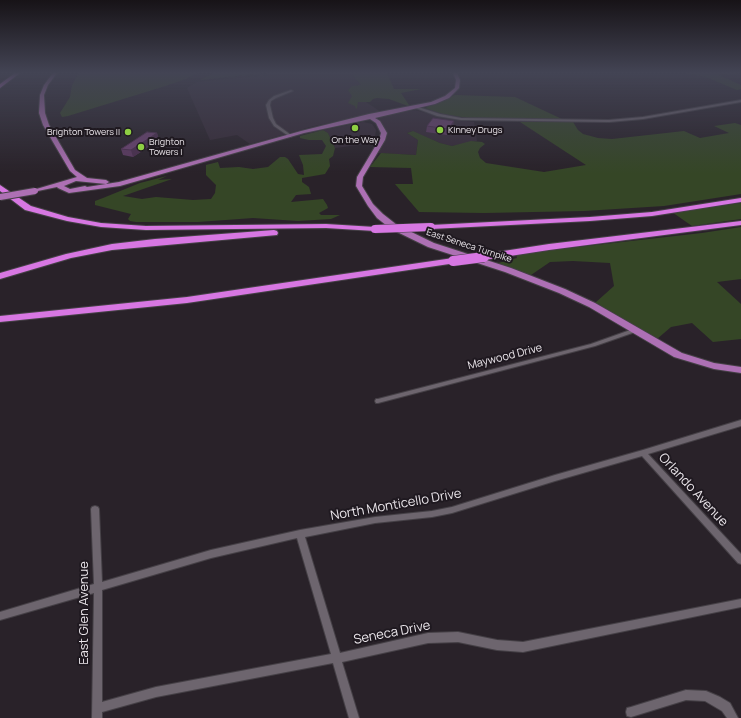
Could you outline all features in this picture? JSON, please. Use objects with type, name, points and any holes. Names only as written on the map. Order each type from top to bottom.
[{"type":"highway","points":[[0,187],[28,208],[67,219],[101,225],[146,228],[326,226],[375,229]]},
{"type":"highway","points":[[0,276],[92,250],[155,242],[226,236],[590,220],[659,213],[741,200]]},
{"type":"highway","points":[[0,320],[137,306],[272,288],[549,247],[741,223]]},
{"type":"highway","points":[[0,326],[171,305],[272,288]]},
{"type":"main road","points":[[42,107],[42,113],[46,125],[74,170],[90,183],[87,187],[79,190]]},
{"type":"main road","points":[[38,190],[62,189],[68,191],[108,186],[290,136],[369,116],[415,107]]},
{"type":"main road","points":[[369,116],[379,123]]},
{"type":"main road","points":[[350,121],[367,120],[379,123]]},
{"type":"main road","name":"East Seneca Turnpike","points":[[379,123],[384,133],[382,140],[360,177],[359,186],[364,197],[380,216],[404,233],[430,246],[508,270],[562,290],[592,305],[659,345],[694,361],[741,370]]},
{"type":"main road","points":[[62,189],[61,185],[68,181],[74,170]]},
{"type":"main road","points":[[0,197],[38,190],[68,181],[87,180],[106,182],[138,178]]},
{"type":"street","points":[[268,107],[275,125],[290,136]]},
{"type":"street","points":[[415,107],[435,114],[461,119],[615,121],[643,118],[709,107]]},
{"type":"street","name":"Maywood Drive","points":[[378,401],[593,345],[636,330]]},
{"type":"street","name":"North Monticello Drive","points":[[0,616],[211,554],[300,534],[375,520],[432,514],[452,510],[741,423]]},
{"type":"street","name":"Orlando Avenue","points":[[643,453],[741,560]]},
{"type":"street","name":"East Glen Avenue","points":[[95,509],[98,588],[97,718]]},
{"type":"street","points":[[300,534],[354,718]]},
{"type":"street","name":"Seneca Drive","points":[[97,708],[156,692],[337,658],[428,638],[458,637],[497,645],[522,647],[741,603]]},
{"type":"street","points":[[631,712],[686,696],[706,696],[726,707],[733,718]]},
{"type":"shaded area","points":[[195,107],[373,107],[381,112],[314,126],[250,144],[237,135],[210,140]]},
{"type":"shaded area","points":[[415,110],[444,118],[474,122],[477,141],[452,146],[440,143],[412,131],[407,133],[418,140],[416,155],[377,153],[386,139],[385,130],[378,117]]},
{"type":"shaded area","points":[[363,122],[372,124],[376,130],[374,143],[335,148],[328,133],[323,130]]},
{"type":"green space","points":[[64,107],[99,107],[68,116],[62,117],[60,113]]},
{"type":"green space","points":[[428,107],[535,107],[564,120],[468,118],[443,114],[425,108]]},
{"type":"green space","points":[[520,122],[573,122],[578,130],[583,134],[598,138],[612,139],[684,131],[700,138],[729,133],[714,126],[735,123],[741,125],[741,194],[664,206],[584,211],[484,213],[419,212],[395,184],[413,184],[411,168],[370,167],[381,153],[416,155],[418,140],[407,133],[413,131],[440,143],[452,146],[471,141],[482,142],[485,144],[478,152],[480,158],[486,163],[544,172],[586,165]]},
{"type":"green space","points":[[323,130],[328,133],[335,148],[333,156],[329,159],[330,166],[325,174],[302,178],[302,182],[309,187],[311,194],[296,195],[291,202],[323,199],[328,208],[319,213],[321,215],[340,215],[331,219],[298,221],[253,218],[198,222],[136,222],[128,219],[131,214],[95,205],[95,201],[140,183],[167,176],[158,180],[172,179],[123,196],[142,199],[156,197],[193,200],[211,199],[215,193],[216,185],[206,175],[206,165],[218,162],[220,168],[239,167],[253,169],[268,167],[280,157],[285,157],[298,174],[304,175],[303,165],[299,155],[322,154],[326,146],[322,140],[309,140],[300,138],[300,136]]},
{"type":"green space","points":[[741,203],[741,219],[692,226],[672,212]]},
{"type":"green space","points":[[741,227],[741,279],[717,282],[741,304],[741,339],[713,342],[692,323],[671,327],[657,339],[595,303],[614,286],[610,263],[573,261],[550,262],[531,275],[494,264],[517,258],[516,254],[702,233]]},
{"type":"building","points":[[433,118],[454,121],[448,129],[427,126]]},
{"type":"building","points":[[147,132],[157,133],[131,150],[121,149]]},
{"type":"place","name":"On the Way","points":[[355,128]]},
{"type":"place","name":"Kinney Drugs","points":[[440,130]]},
{"type":"place","name":"Brighton Towers II","points":[[128,132]]},
{"type":"place","name":"Brighton Towers I","points":[[141,147]]}]
